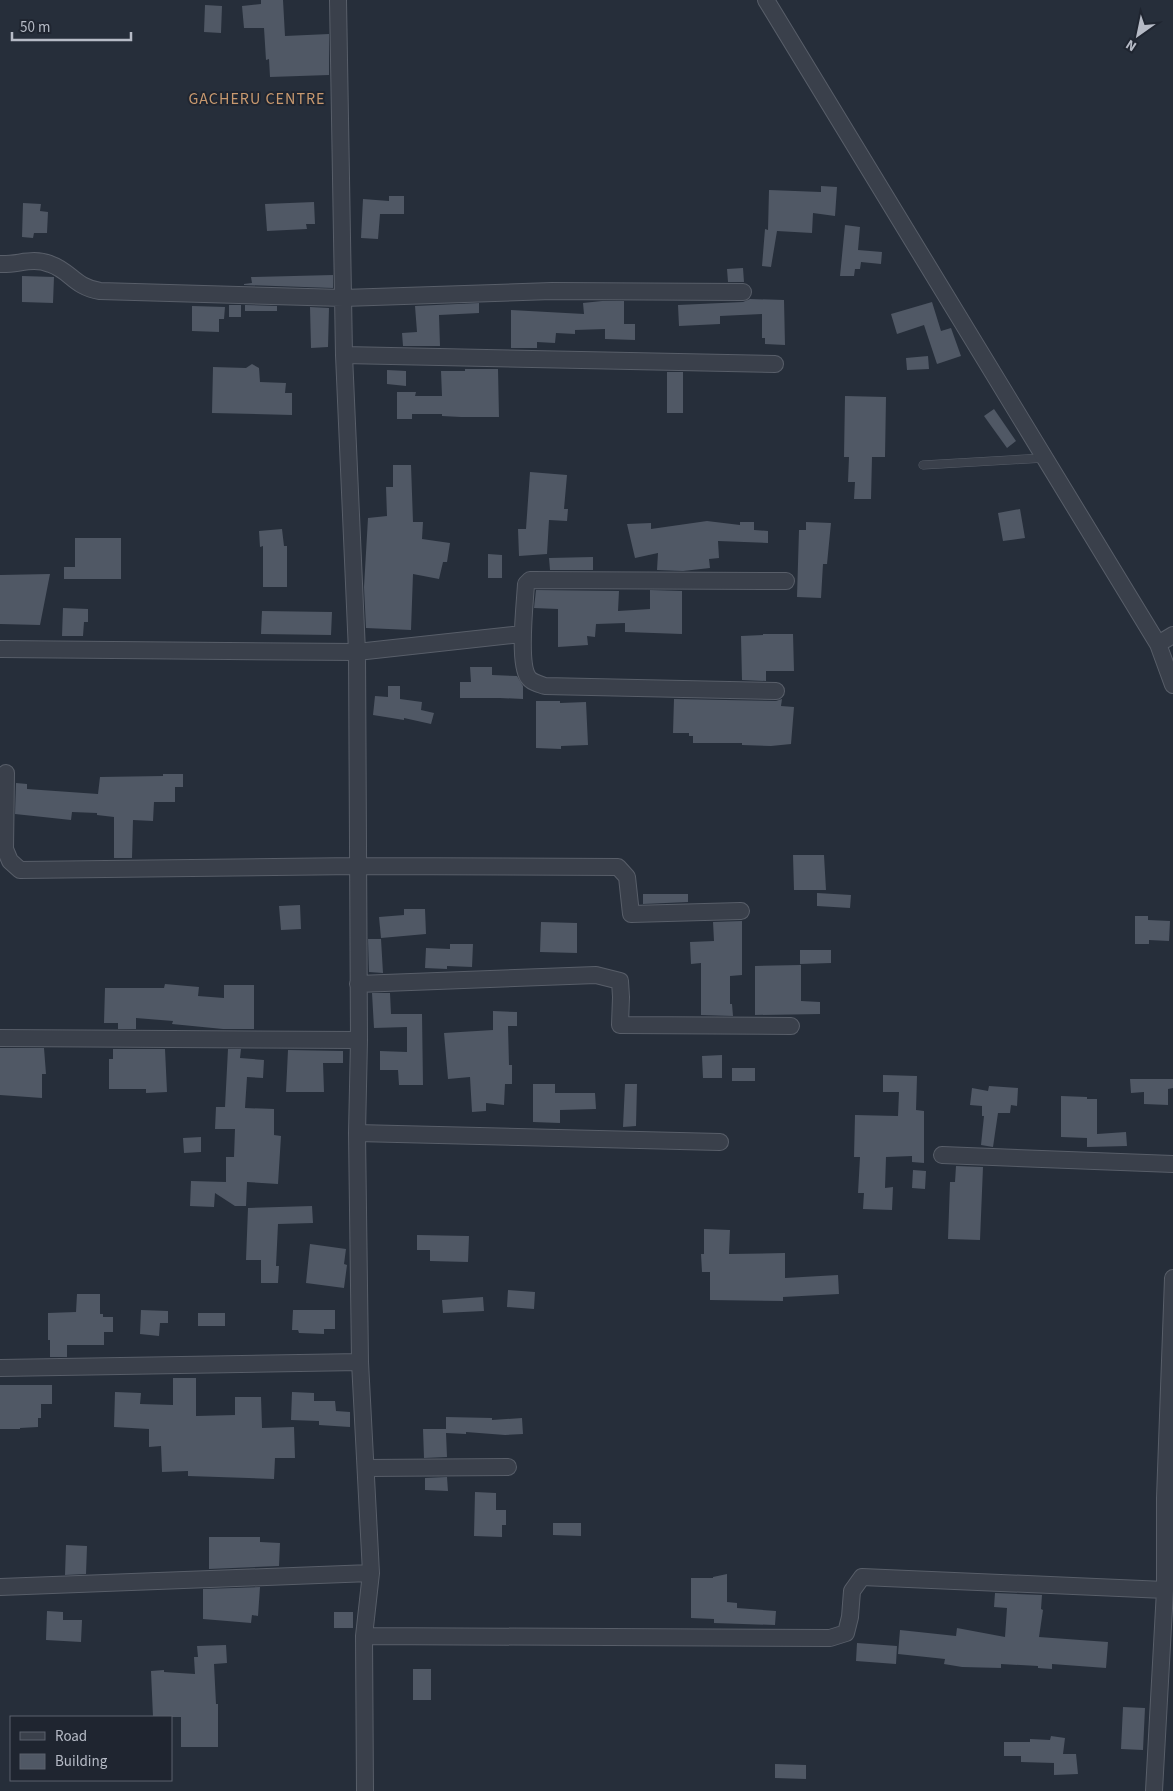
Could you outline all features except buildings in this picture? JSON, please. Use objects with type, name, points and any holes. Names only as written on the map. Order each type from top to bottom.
[{"type":"street","points":[[338,0],[344,355],[357,652],[359,1040],[357,1133],[360,1362],[372,1573],[364,1636],[365,1791]]},
{"type":"street","points":[[766,0],[1158,644],[1173,685]]},
{"type":"street","points":[[0,264],[36,260],[52,264],[88,289],[100,291],[343,298],[552,290],[744,292]]},
{"type":"street","points":[[344,355],[775,364]]},
{"type":"street","points":[[776,691],[545,686],[536,684],[528,678],[524,668],[522,634],[526,584],[530,580],[786,581]]},
{"type":"street","points":[[0,649],[357,652],[522,634]]},
{"type":"street","points":[[1158,644],[1173,635]]},
{"type":"street","points":[[6,774],[5,849],[10,861],[20,870],[357,866],[618,867],[627,877],[631,914],[741,911]]},
{"type":"street","points":[[358,984],[596,975],[620,981],[620,1025],[791,1026]]},
{"type":"street","points":[[0,1038],[359,1040]]},
{"type":"street","points":[[357,1133],[720,1142]]},
{"type":"street","points":[[942,1155],[1173,1164]]},
{"type":"street","points":[[1154,1791],[1169,1497],[1173,1278]]},
{"type":"street","points":[[0,1368],[360,1362]]},
{"type":"street","points":[[367,1468],[508,1467]]},
{"type":"street","points":[[0,1587],[372,1573]]},
{"type":"street","points":[[364,1636],[830,1638],[846,1633],[850,1618],[852,1592],[862,1578],[1165,1590]]},
{"type":"lane","points":[[923,465],[1044,458]]},
{"type":"district","name":"GACHERU CENTRE","points":[[257,98]]}]
